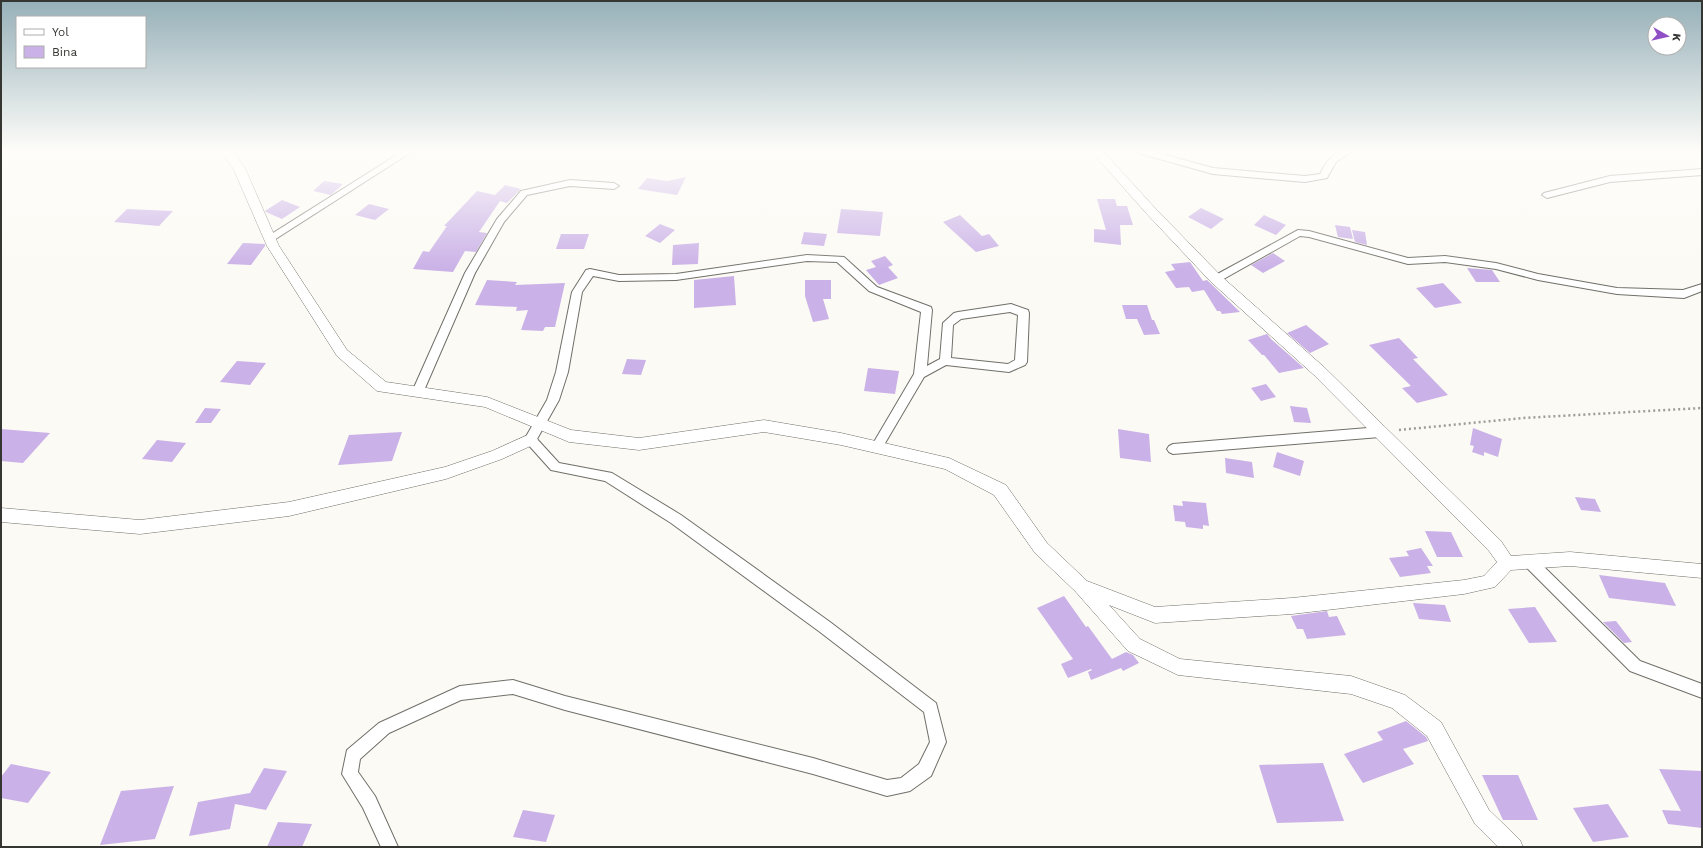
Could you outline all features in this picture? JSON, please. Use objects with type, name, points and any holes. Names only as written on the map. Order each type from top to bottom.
[{"type":"street","points":[[249,191],[270,238],[342,353],[382,387],[487,402],[569,436],[639,444],[764,426],[841,439],[949,464],[1000,490],[1041,548],[1080,586],[1134,645],[1178,667],[1351,685],[1398,700],[1434,729],[1482,817],[1513,847]]},
{"type":"street","points":[[270,238],[348,191]]},
{"type":"street","points":[[418,392],[470,273],[500,220],[524,193],[535,191]]},
{"type":"street","points":[[1133,191],[1216,279],[1319,371],[1495,546],[1507,563]]},
{"type":"street","points":[[1547,194],[1561,191]]},
{"type":"street","points":[[1216,279],[1298,233],[1309,234],[1408,261],[1445,259],[1496,266],[1538,277],[1617,291],[1684,294],[1702,287]]},
{"type":"street","points":[[1,514],[140,527],[289,509],[446,473],[497,455],[530,440],[553,400],[562,372],[577,292],[590,272],[619,278],[676,277],[807,258],[840,259],[873,289],[927,310],[920,374],[877,447]]},
{"type":"street","points":[[920,374],[945,361],[1009,368],[1022,362],[1024,313],[1011,308],[958,316],[948,323],[945,361]]},
{"type":"street","points":[[1173,449],[1380,432]]},
{"type":"street","points":[[390,847],[369,802],[350,774],[353,755],[384,728],[460,693],[513,687],[564,703],[813,766],[887,788],[904,785],[925,770],[938,742],[930,708],[818,623],[676,519],[608,477],[555,467],[530,440]]},
{"type":"street","points":[[1080,586],[1155,615],[1292,606],[1464,587],[1489,582],[1507,563],[1570,559],[1702,570]]},
{"type":"street","points":[[1530,562],[1635,666],[1702,691]]},
{"type":"path","points":[[1380,432],[1523,418],[1702,408]]},
{"type":"building","points":[[313,191],[336,191],[331,195]]},
{"type":"building","points":[[477,191],[495,195],[499,191],[519,191],[507,203],[500,201],[479,232],[487,233],[476,252],[465,251],[453,272],[413,269],[423,251],[429,252],[447,226],[444,226]]},
{"type":"building","points":[[648,191],[679,191],[677,195]]},
{"type":"building","points":[[1097,199],[1115,199],[1117,206],[1127,206],[1133,225],[1120,225],[1121,245],[1094,242],[1094,229],[1106,230]]},
{"type":"building","points":[[282,200],[300,207],[282,219],[265,211]]},
{"type":"building","points":[[369,204],[389,209],[375,220],[355,215]]},
{"type":"building","points":[[1201,208],[1224,219],[1211,229],[1188,217]]},
{"type":"building","points":[[127,209],[173,211],[159,226],[114,222]]},
{"type":"building","points":[[841,209],[883,212],[880,236],[837,233]]},
{"type":"building","points":[[960,215],[982,236],[989,234],[999,246],[976,252],[943,222]]},
{"type":"building","points":[[1264,215],[1286,225],[1276,235],[1254,225]]},
{"type":"building","points":[[660,224],[675,230],[660,243],[645,236]]},
{"type":"building","points":[[1335,225],[1350,227],[1353,239],[1338,237]]},
{"type":"building","points":[[1352,230],[1365,232],[1367,245],[1355,242]]},
{"type":"building","points":[[804,232],[827,234],[824,246],[801,244]]},
{"type":"building","points":[[561,234],[589,234],[584,249],[556,249]]},
{"type":"building","points":[[243,243],[265,244],[265,246],[251,265],[227,264]]},
{"type":"building","points":[[699,243],[698,264],[672,265],[673,245]]},
{"type":"building","points":[[1273,253],[1285,261],[1263,273],[1251,265]]},
{"type":"building","points":[[885,256],[893,265],[888,267],[898,278],[879,285],[866,270],[876,267],[871,261]]},
{"type":"building","points":[[1190,262],[1203,281],[1207,280],[1240,312],[1222,314],[1220,311],[1217,311],[1204,290],[1192,292],[1189,287],[1176,288],[1165,272],[1175,270],[1171,264]]},
{"type":"building","points":[[1467,268],[1492,270],[1500,282],[1476,282]]},
{"type":"building","points":[[734,276],[736,305],[694,308],[694,280]]},
{"type":"building","points":[[487,280],[517,282],[515,285],[565,283],[555,327],[545,327],[543,331],[521,330],[528,310],[516,311],[517,307],[475,305]]},
{"type":"building","points":[[805,280],[831,280],[831,299],[823,299],[829,319],[813,322],[805,296]]},
{"type":"building","points":[[1443,283],[1462,303],[1435,308],[1416,288]]},
{"type":"building","points":[[1122,305],[1147,305],[1152,320],[1154,320],[1160,334],[1144,335],[1137,319],[1126,319]]},
{"type":"building","points":[[1306,325],[1329,344],[1310,353],[1287,333]]},
{"type":"building","points":[[1267,334],[1304,368],[1279,373],[1264,355],[1262,355],[1248,340]]},
{"type":"building","points":[[1399,338],[1418,358],[1413,359],[1448,395],[1417,403],[1402,388],[1411,386],[1369,345]]},
{"type":"building","points":[[627,359],[646,360],[641,375],[622,374]]},
{"type":"building","points":[[237,361],[266,363],[250,385],[220,382]]},
{"type":"building","points":[[868,368],[899,371],[895,394],[864,391]]},
{"type":"building","points":[[1266,384],[1276,397],[1261,401],[1251,388]]},
{"type":"building","points":[[1290,406],[1307,408],[1311,423],[1294,422]]},
{"type":"building","points":[[205,408],[221,409],[211,423],[195,423]]},
{"type":"building","points":[[1473,428],[1502,439],[1498,457],[1484,452],[1484,456],[1472,452],[1474,446],[1470,445]]},
{"type":"building","points":[[1,429],[50,433],[23,463],[1,461]]},
{"type":"building","points":[[1118,429],[1149,434],[1151,462],[1120,458]]},
{"type":"building","points":[[402,432],[392,461],[338,465],[349,435]]},
{"type":"building","points":[[157,440],[186,443],[172,462],[142,459]]},
{"type":"building","points":[[1277,452],[1304,461],[1300,476],[1273,467]]},
{"type":"building","points":[[1225,458],[1252,462],[1254,478],[1226,473]]},
{"type":"building","points":[[1575,497],[1595,499],[1601,512],[1581,510]]},
{"type":"building","points":[[1182,501],[1206,503],[1209,526],[1203,525],[1203,529],[1186,527],[1185,522],[1175,521],[1173,505],[1183,506]]},
{"type":"building","points":[[1425,531],[1451,532],[1463,557],[1437,557]]},
{"type":"building","points":[[1421,548],[1433,566],[1427,566],[1431,573],[1400,577],[1389,558],[1409,556],[1406,551]]},
{"type":"building","points":[[1599,575],[1665,583],[1676,606],[1609,598]]},
{"type":"building","points":[[1064,596],[1086,627],[1088,626],[1112,659],[1126,652],[1133,655],[1139,663],[1123,671],[1121,668],[1091,680],[1088,672],[1092,670],[1091,669],[1068,678],[1061,664],[1073,659],[1037,608]]},
{"type":"building","points":[[1413,603],[1445,605],[1451,622],[1419,619]]},
{"type":"building","points":[[1535,607],[1557,642],[1529,643],[1508,609]]},
{"type":"building","points":[[1327,611],[1329,617],[1337,616],[1346,635],[1307,639],[1303,629],[1297,629],[1291,616]]},
{"type":"building","points":[[1616,621],[1632,642],[1624,643],[1603,622]]},
{"type":"building","points":[[1406,721],[1426,737],[1428,741],[1403,749],[1414,764],[1363,783],[1344,754],[1383,740],[1377,732]]},
{"type":"building","points":[[1323,763],[1344,821],[1277,823],[1259,765]]},
{"type":"building","points":[[11,764],[51,772],[28,803],[1,798],[1,777]]},
{"type":"building","points":[[264,768],[287,771],[266,810],[235,804],[230,829],[189,836],[198,802],[250,793]]},
{"type":"building","points":[[1659,769],[1702,771],[1702,828],[1668,824],[1662,810],[1681,811]]},
{"type":"building","points":[[1482,775],[1518,775],[1538,820],[1503,820]]},
{"type":"building","points":[[174,786],[155,839],[100,845],[121,791]]},
{"type":"building","points":[[1608,804],[1629,837],[1593,842],[1573,808]]},
{"type":"building","points":[[523,810],[555,815],[546,842],[513,837]]},
{"type":"building","points":[[278,822],[312,824],[302,847],[267,847]]}]
